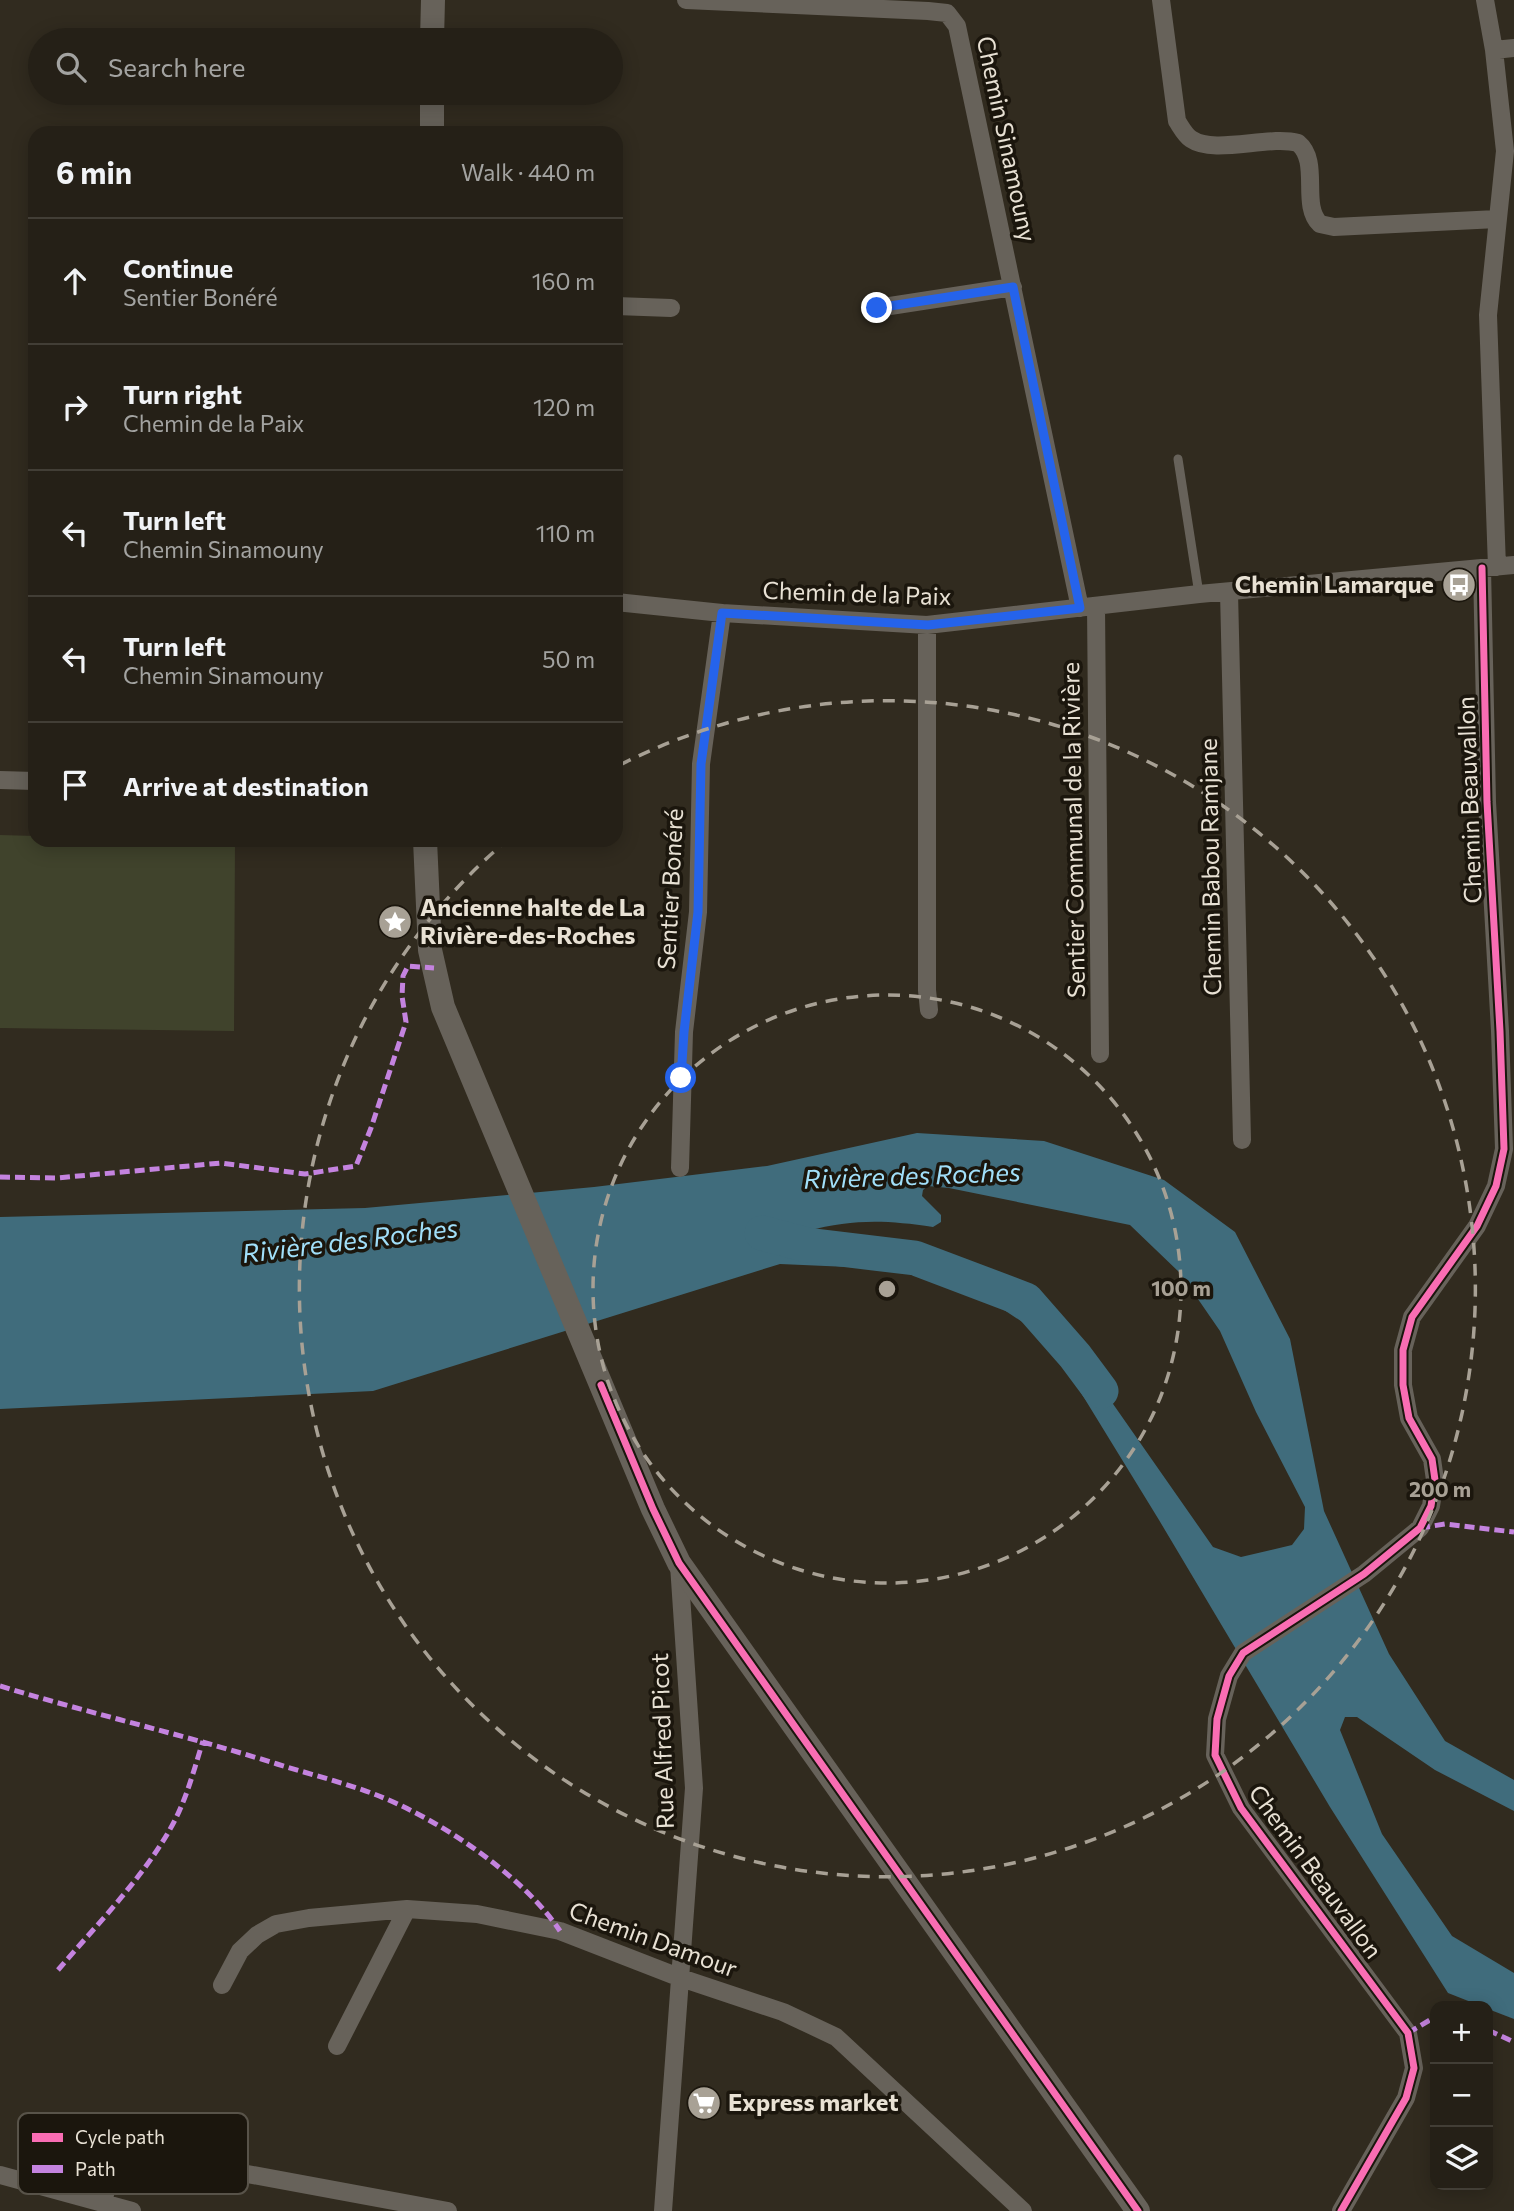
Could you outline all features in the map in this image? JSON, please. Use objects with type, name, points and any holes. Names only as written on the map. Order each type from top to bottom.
[{"type":"main road","points":[[432,28],[433,0]]},
{"type":"main road","points":[[432,105],[432,126]]},
{"type":"main road","points":[[425,847],[430,950],[443,1007],[653,1508],[679,1563],[1138,2211]]},
{"type":"street","name":"Chemin Sinamouny","points":[[686,0],[947,13],[957,26],[1013,287],[1088,607]]},
{"type":"street","points":[[1161,0],[1177,121],[1184,132],[1192,140],[1213,145],[1282,141],[1298,143],[1308,154],[1313,215],[1320,224],[1334,227],[1497,219]]},
{"type":"street","points":[[1485,0],[1509,151],[1497,219],[1488,315],[1498,567]]},
{"type":"street","points":[[1494,50],[1514,48]]},
{"type":"street","points":[[877,308],[1013,287]]},
{"type":"street","points":[[623,306],[671,308]]},
{"type":"street","name":"Chemin de la Paix","points":[[623,603],[722,613],[928,625],[1199,594],[1498,567]]},
{"type":"street","name":"Chemin Beauvallon","points":[[1341,2211],[1406,2098],[1414,2068],[1408,2032],[1241,1808],[1215,1755],[1217,1719],[1229,1676],[1243,1653],[1364,1574],[1420,1528],[1432,1506],[1435,1480],[1432,1459],[1409,1418],[1403,1385],[1403,1350],[1412,1317],[1477,1226],[1496,1186],[1504,1149],[1507,1034],[1487,802],[1498,567]]},
{"type":"street","name":"Chemin Babou Ramjane","points":[[1229,592],[1242,1140]]},
{"type":"street","name":"Sentier Communal de la Rivière","points":[[1088,607],[1101,1054]]},
{"type":"street","name":"Sentier Bonéré","points":[[680,1168],[684,1032],[698,912],[701,764],[722,613]]},
{"type":"street","points":[[928,625],[929,1010]]},
{"type":"street","points":[[0,780],[28,781]]},
{"type":"street","name":"Rue Alfred Picot","points":[[663,2211],[694,1788],[679,1563]]},
{"type":"street","points":[[337,2046],[407,1909]]},
{"type":"street","name":"Chemin Damour","points":[[222,1985],[240,1951],[257,1935],[276,1924],[309,1918],[407,1909],[477,1914],[560,1931],[681,1978],[783,2012],[836,2037],[1023,2211]]},
{"type":"street","points":[[248,2174],[448,2211]]},
{"type":"street","points":[[0,2175],[18,2180]]},
{"type":"street","points":[[72,2194],[132,2211]]},
{"type":"street","points":[[103,2202],[105,2194]]},
{"type":"lane","points":[[1178,459],[1199,594]]},
{"type":"green space","points":[[0,835],[28,836],[28,847],[235,847],[234,1031],[0,1028]]},
{"type":"water","name":"Rivière des Roches","points":[[917,1133],[1044,1141],[1164,1180],[1235,1232],[1290,1339],[1324,1511],[1389,1654],[1445,1741],[1514,1780],[1514,1811],[1435,1770],[1357,1717],[1345,1717],[1340,1730],[1382,1834],[1452,1936],[1514,1973],[1514,2019],[1493,2011],[1493,2001],[1468,2001],[1448,1993],[1330,1807],[1048,1339],[980,1294],[894,1269],[780,1264],[373,1391],[0,1409],[0,1217],[365,1208],[594,1187],[767,1166]],"holes":[[[928,1186],[1130,1225],[1180,1273],[1220,1331],[1256,1412],[1305,1507],[1304,1529],[1292,1545],[1241,1557],[1213,1547],[1097,1381],[1026,1300],[960,1268],[915,1258],[812,1248],[807,1245],[805,1238],[807,1231],[839,1224],[885,1222],[933,1227],[941,1222],[941,1215],[922,1196],[923,1190]]]},
{"type":"waterway","points":[[762,1233],[807,1245],[915,1258],[1026,1300],[1075,1356],[1101,1391]]},
{"type":"marked path","points":[[0,1177],[57,1178],[221,1163],[305,1174],[356,1166],[406,1022],[402,996],[403,976],[408,966],[434,968]]},
{"type":"marked path","points":[[1420,1528],[1445,1524],[1514,1532]]},
{"type":"marked path","points":[[0,1686],[242,1753],[399,1804],[451,1833],[501,1869],[544,1910],[560,1931]]},
{"type":"marked path","points":[[58,1970],[157,1850],[181,1807],[203,1741]]},
{"type":"marked path","points":[[1408,2033],[1430,2020]]},
{"type":"marked path","points":[[1493,2032],[1514,2042]]},
{"type":"cycle path","points":[[1341,2211],[1406,2098],[1414,2068],[1408,2033],[1241,1808],[1215,1755],[1217,1719],[1229,1676],[1243,1653],[1364,1574],[1420,1528],[1431,1506],[1435,1480],[1432,1459],[1409,1418],[1403,1385],[1403,1350],[1412,1317],[1477,1226],[1496,1186],[1504,1149],[1487,802],[1482,568]]},
{"type":"cycle path","points":[[601,1385],[653,1509],[679,1563],[1138,2211]]},
{"type":"place","name":"Chemin Lamarque","points":[[1459,585]]},
{"type":"place","name":"Ancienne halte de La Rivière-des-Roches","points":[[395,922]]},
{"type":"place","name":"Express market","points":[[704,2103]]},
{"type":"route","points":[[681,1078],[698,912],[701,764],[722,613],[928,625],[1080,608],[1013,287],[877,308]]}]
